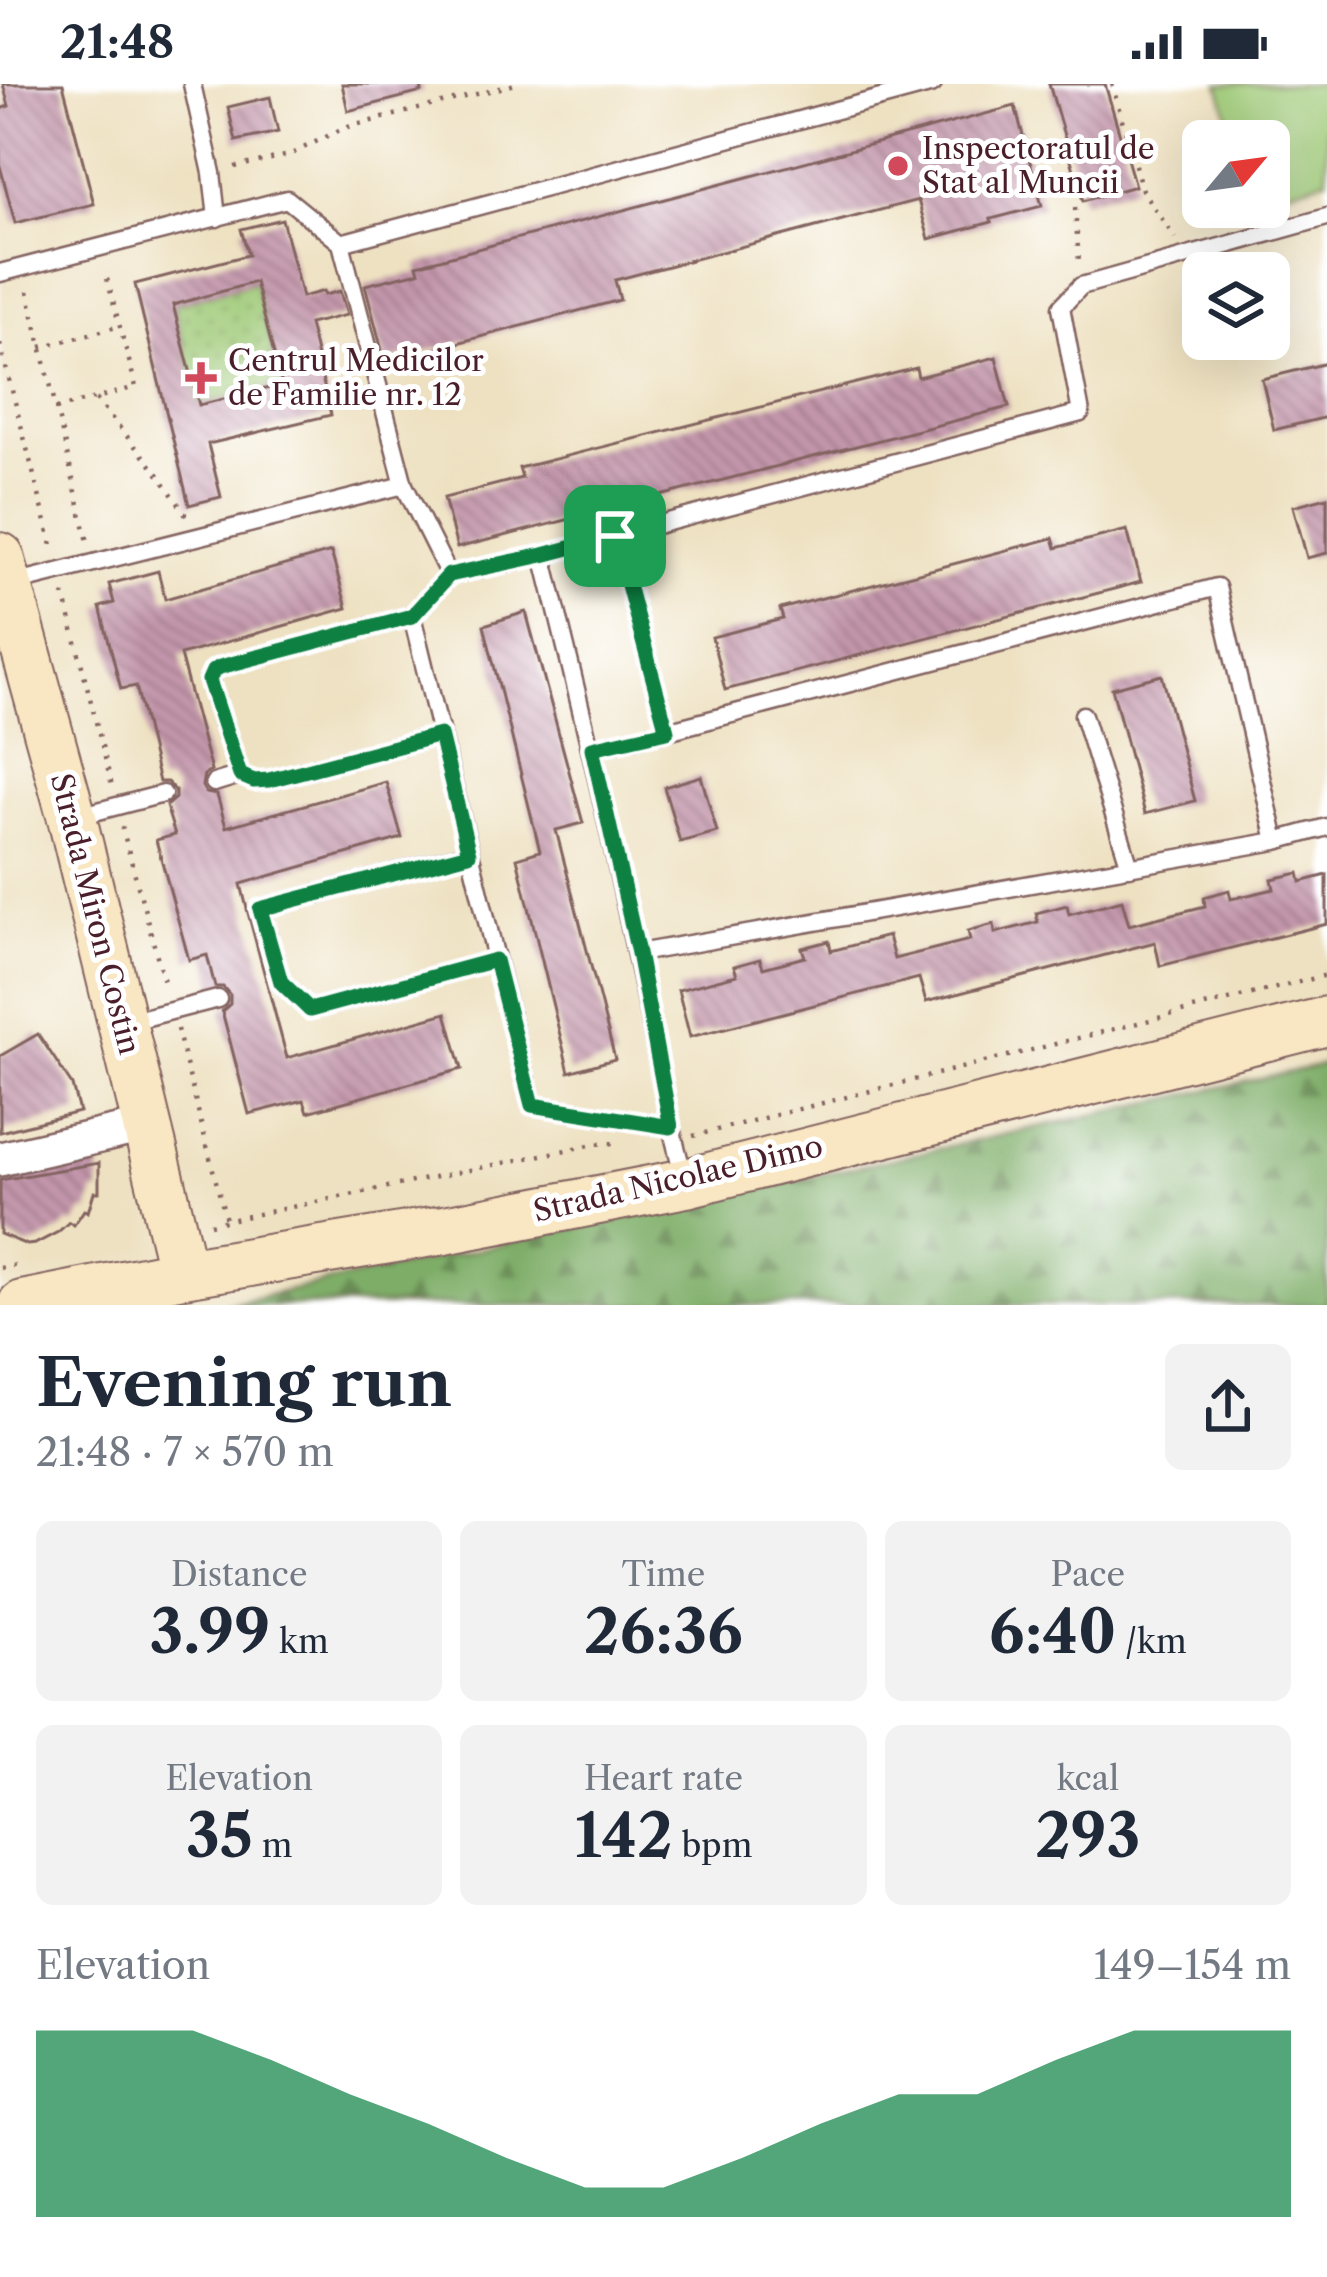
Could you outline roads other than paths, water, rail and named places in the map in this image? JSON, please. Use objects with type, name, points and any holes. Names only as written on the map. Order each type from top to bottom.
[{"type":"main road","name":"Strada Miron Costin","points":[[4,571],[72,818],[183,1274]]},
{"type":"main road","name":"Strada Nicolae Dimo","points":[[22,1305],[444,1230],[677,1150],[1327,1021]]},
{"type":"street","points":[[0,1159],[148,1125]]},
{"type":"lane","points":[[192,84],[217,218]]},
{"type":"lane","points":[[340,243],[934,84]]},
{"type":"lane","points":[[0,273],[287,199],[340,243],[404,485],[449,575]]},
{"type":"lane","points":[[240,775],[209,680],[220,667],[412,616],[449,575],[543,555],[1081,413],[1060,307],[1081,286],[1327,218]]},
{"type":"lane","points":[[4,571],[93,564],[404,485]]},
{"type":"lane","points":[[615,536],[667,731]]},
{"type":"lane","points":[[412,616],[532,1105],[677,1150],[592,748],[543,555]]},
{"type":"lane","points":[[592,748],[1216,587],[1276,841]]},
{"type":"lane","points":[[1083,715],[1130,867]]},
{"type":"lane","points":[[214,783],[240,775],[269,780],[440,735]]},
{"type":"lane","points":[[72,818],[163,794]]},
{"type":"lane","points":[[638,953],[1276,841],[1327,827]]},
{"type":"lane","points":[[469,854],[260,909],[274,984],[310,1010],[495,960]]},
{"type":"lane","points":[[123,1023],[218,999]]},
{"type":"place","name":"Inspectoratul de Stat al Muncii","points":[[898,166]]},
{"type":"place","name":"Centrul Medicilor de Familie nr. 12","points":[[201,378]]}]
